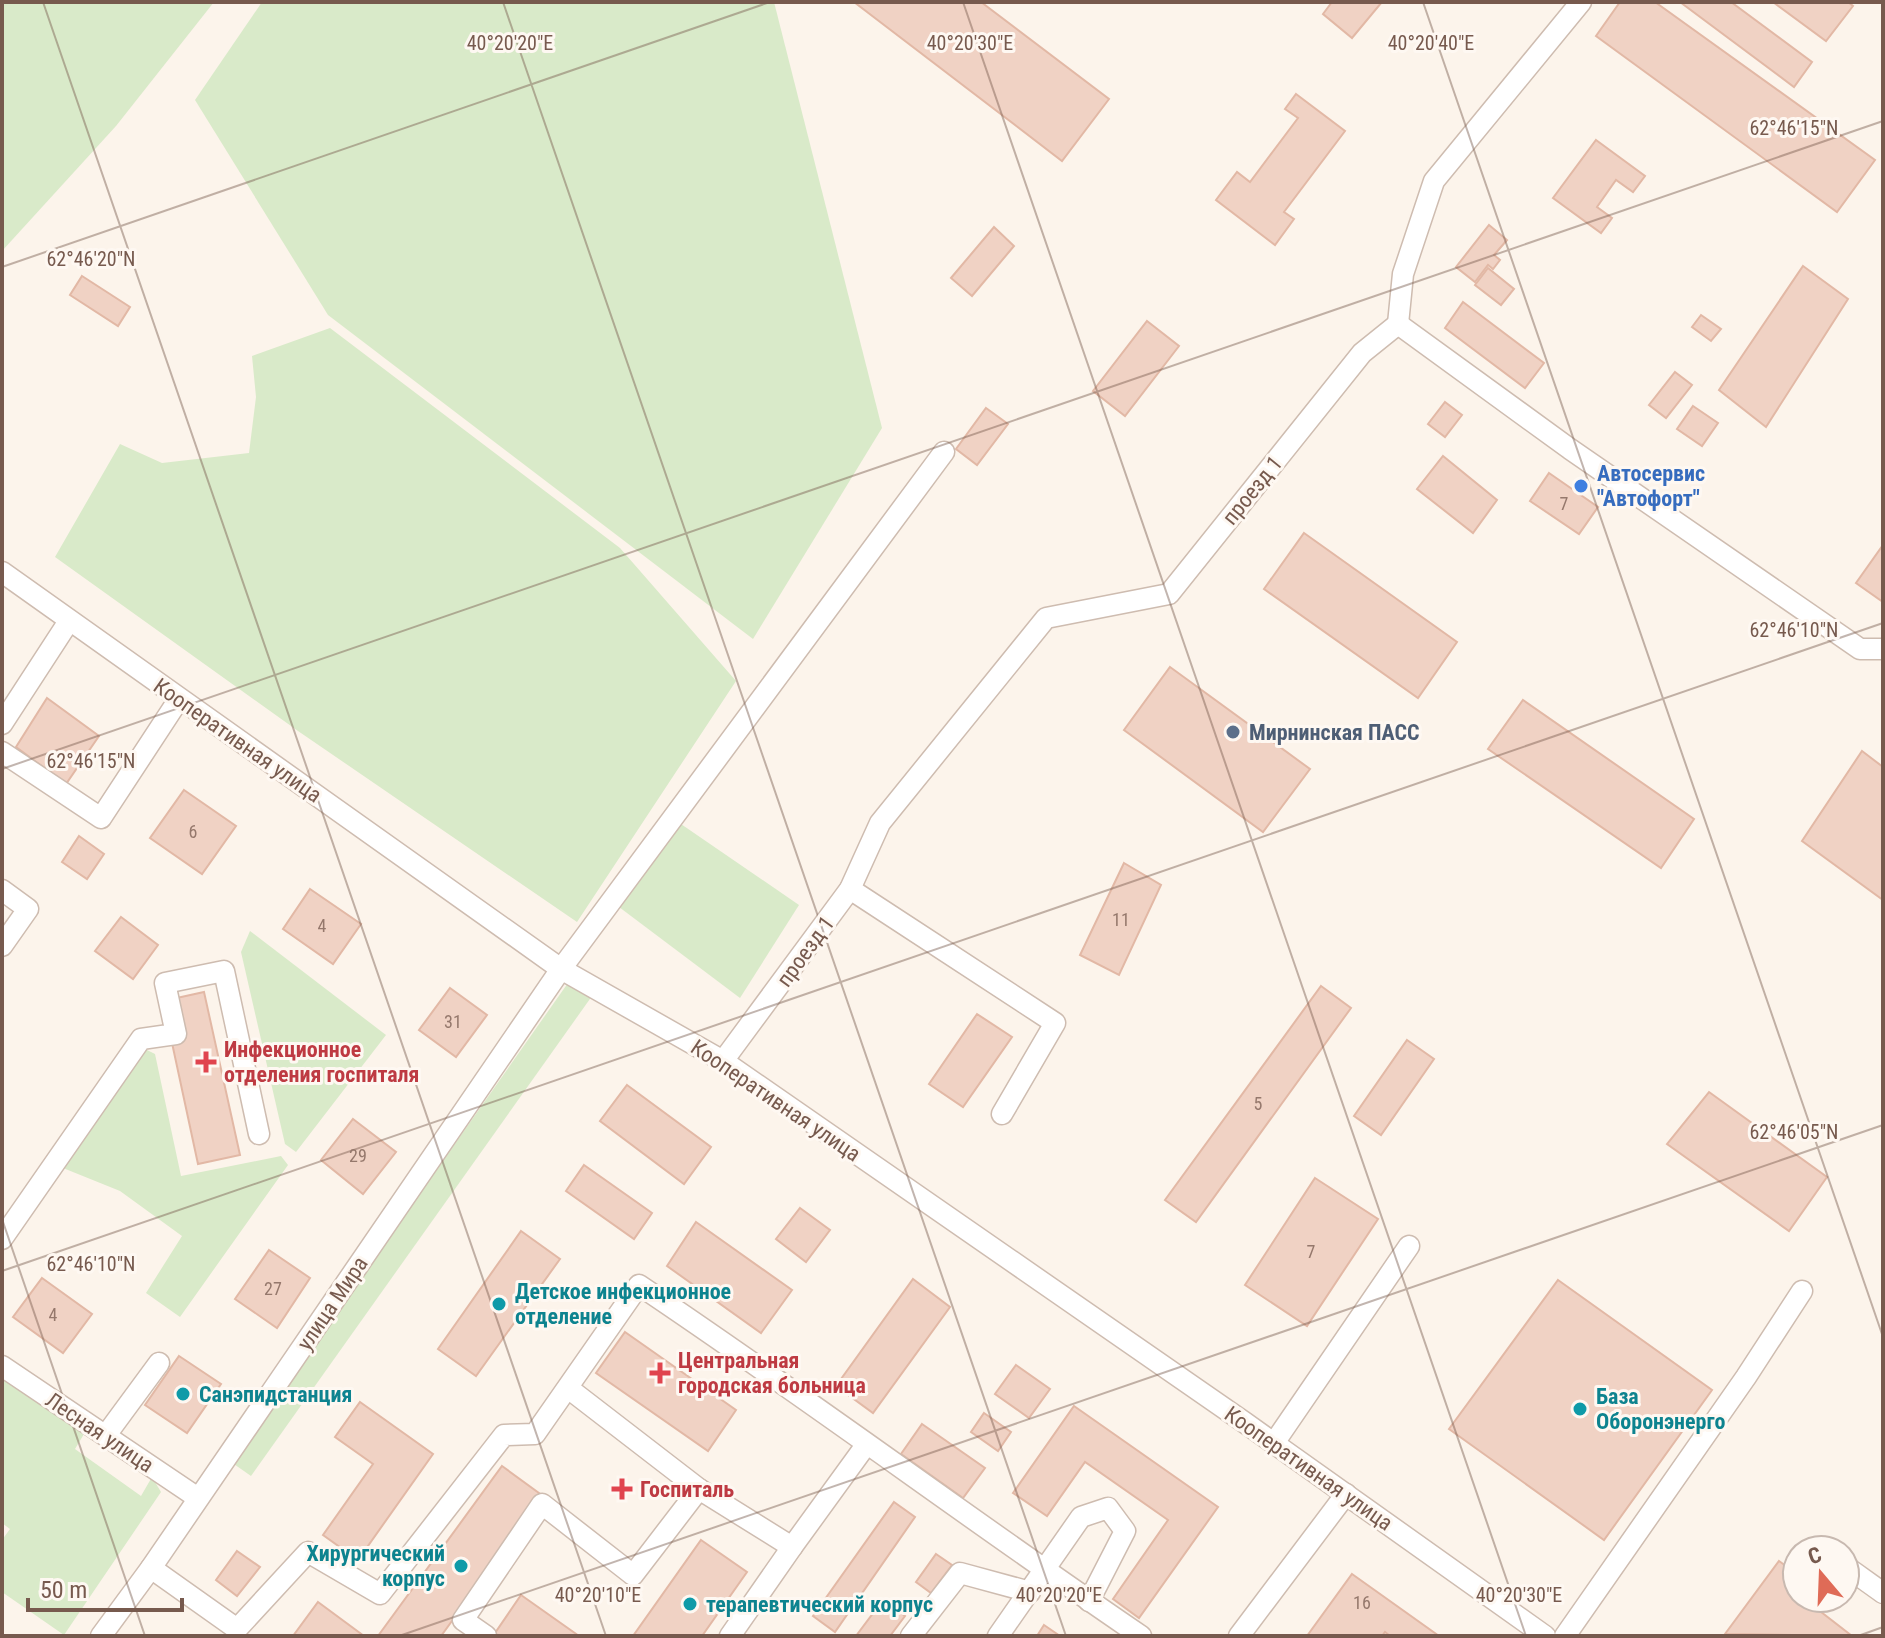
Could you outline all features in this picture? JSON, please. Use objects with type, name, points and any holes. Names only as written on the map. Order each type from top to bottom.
[{"type":"street","points":[[1581,2],[1434,181],[1403,274],[1398,324],[1570,449],[1860,649],[1883,649]]},
{"type":"street","name":"проезд 1","points":[[723,1061],[850,889],[880,823],[1046,618],[1169,594],[1362,353],[1398,324]]},
{"type":"street","name":"улица Мира","points":[[101,1636],[151,1568],[561,969],[944,452]]},
{"type":"street","name":"Кооперативная улица","points":[[2,572],[561,969],[723,1061],[1274,1443],[1545,1636]]},
{"type":"street","points":[[2,724],[69,621]]},
{"type":"street","points":[[2,752],[101,818],[179,699]]},
{"type":"street","points":[[850,889],[1055,1023],[1002,1114]]},
{"type":"street","points":[[2,890],[28,909],[2,946]]},
{"type":"street","points":[[2,1239],[141,1039],[176,1034],[165,983],[224,971],[259,1134]]},
{"type":"street","points":[[1274,1443],[1409,1246]]},
{"type":"street","points":[[151,1568],[236,1633],[308,1552],[380,1594],[504,1435],[535,1434],[639,1285],[762,1368],[1044,1571],[1141,1636]]},
{"type":"street","points":[[1565,1636],[1746,1377],[1802,1291]]},
{"type":"street","points":[[106,1435],[159,1363]]},
{"type":"street","name":"Лесная улица","points":[[2,1366],[198,1498]]},
{"type":"street","points":[[568,1388],[699,1489],[792,1547]]},
{"type":"street","points":[[730,1636],[866,1445]]},
{"type":"street","points":[[486,1636],[463,1620],[542,1504],[633,1575],[699,1489]]},
{"type":"street","points":[[1239,1636],[1346,1494]]},
{"type":"street","points":[[998,1636],[1081,1517],[1108,1508],[1125,1531],[1089,1601]]},
{"type":"street","points":[[911,1636],[960,1573],[1030,1592]]},
{"type":"street","points":[[1861,1577],[1883,1593]]},
{"type":"green space","points":[[2,2],[214,2],[116,126],[2,251]]},
{"type":"green space","points":[[262,2],[774,2],[882,428],[753,639],[328,315],[195,100]]},
{"type":"green space","points":[[330,328],[620,548],[736,681],[577,922],[298,731],[55,557],[120,444],[162,463],[249,453],[256,397],[252,356]]},
{"type":"green space","points":[[678,822],[799,905],[740,998],[619,907]]},
{"type":"green space","points":[[250,931],[386,1035],[296,1152],[285,1144],[241,952]]},
{"type":"green space","points":[[575,973],[597,989],[251,1476],[231,1462]]},
{"type":"green space","points":[[145,1049],[155,1054],[181,1176],[281,1156],[288,1165],[180,1317],[146,1293],[182,1236],[120,1191],[63,1168]]},
{"type":"green space","points":[[2,1372],[87,1429],[75,1449],[141,1496],[152,1477],[161,1492],[64,1635],[2,1592],[2,1540],[10,1529],[2,1523]]},
{"type":"building","points":[[854,2],[981,2],[1109,99],[1062,161]]},
{"type":"building","points":[[1332,2],[1382,2],[1352,38],[1323,14]]},
{"type":"building","points":[[1620,2],[1655,2],[1875,160],[1837,212],[1596,36]]},
{"type":"building","points":[[1680,2],[1731,2],[1812,62],[1794,87]]},
{"type":"building","points":[[1773,2],[1848,2],[1853,6],[1826,41]]},
{"type":"building","points":[[1296,94],[1345,131],[1284,212],[1294,219],[1275,245],[1216,200],[1237,172],[1250,182],[1298,118],[1285,109]]},
{"type":"building","points":[[1596,140],[1645,176],[1633,192],[1616,180],[1597,207],[1612,218],[1601,233],[1553,198]]},
{"type":"building","points":[[1489,225],[1507,240],[1494,255],[1500,260],[1493,269],[1488,265],[1475,282],[1456,267]]},
{"type":"building","points":[[994,227],[1014,246],[972,296],[951,278]]},
{"type":"building","points":[[1803,266],[1848,299],[1766,427],[1719,390]]},
{"type":"building","points":[[1488,268],[1514,289],[1501,305],[1475,285]]},
{"type":"building","points":[[82,276],[130,307],[118,326],[70,295]]},
{"type":"building","points":[[1463,302],[1544,363],[1525,388],[1445,328]]},
{"type":"building","points":[[1701,315],[1721,329],[1711,341],[1692,327]]},
{"type":"building","points":[[1147,321],[1179,346],[1125,416],[1093,391]]},
{"type":"building","points":[[1675,372],[1692,385],[1666,418],[1649,405]]},
{"type":"building","points":[[1445,402],[1462,415],[1445,437],[1428,424]]},
{"type":"building","points":[[1693,406],[1718,423],[1702,446],[1677,429]]},
{"type":"building","points":[[986,408],[1008,424],[977,465],[956,449]]},
{"type":"building","points":[[1443,456],[1497,500],[1473,533],[1417,489]]},
{"type":"building","points":[[1549,473],[1598,507],[1579,534],[1530,501]]},
{"type":"building","points":[[1304,533],[1457,642],[1418,698],[1264,589]]},
{"type":"building","points":[[1883,545],[1883,602],[1856,583]]},
{"type":"building","points":[[1170,667],[1310,769],[1263,832],[1124,730]]},
{"type":"building","points":[[47,698],[99,736],[66,784],[16,747]]},
{"type":"building","points":[[1523,700],[1694,819],[1661,868],[1488,749]]},
{"type":"building","points":[[1862,751],[1883,767],[1883,900],[1802,841]]},
{"type":"building","points":[[184,790],[236,826],[202,874],[150,838]]},
{"type":"building","points":[[79,836],[104,854],[87,879],[62,862]]},
{"type":"building","points":[[1124,863],[1161,885],[1119,975],[1080,955]]},
{"type":"building","points":[[310,889],[361,924],[333,964],[283,929]]},
{"type":"building","points":[[121,917],[158,945],[133,979],[95,951]]},
{"type":"building","points":[[1321,986],[1351,1008],[1196,1222],[1165,1200]]},
{"type":"building","points":[[450,988],[487,1015],[456,1057],[419,1030]]},
{"type":"building","points":[[204,992],[240,1155],[198,1164],[163,1001]]},
{"type":"building","points":[[977,1014],[1012,1037],[963,1107],[929,1084]]},
{"type":"building","points":[[1407,1040],[1434,1059],[1381,1135],[1354,1116]]},
{"type":"building","points":[[627,1085],[711,1147],[684,1184],[600,1121]]},
{"type":"building","points":[[1709,1092],[1827,1177],[1789,1231],[1667,1144]]},
{"type":"building","points":[[353,1119],[396,1152],[363,1194],[321,1160]]},
{"type":"building","points":[[584,1165],[652,1213],[634,1239],[566,1191]]},
{"type":"building","points":[[1315,1178],[1378,1219],[1307,1326],[1245,1285]]},
{"type":"building","points":[[800,1208],[830,1230],[806,1262],[776,1239]]},
{"type":"building","points":[[696,1222],[792,1290],[761,1333],[667,1266]]},
{"type":"building","name":"Детское инфекционное отделение","points":[[521,1231],[560,1259],[476,1376],[438,1349]]},
{"type":"building","points":[[269,1250],[310,1278],[277,1328],[235,1299]]},
{"type":"building","points":[[42,1278],[92,1314],[63,1353],[13,1317]]},
{"type":"building","points":[[913,1279],[950,1307],[873,1413],[836,1386]]},
{"type":"building","name":"База Оборонэнерго","points":[[1558,1280],[1712,1390],[1604,1540],[1449,1429]]},
{"type":"building","points":[[625,1332],[736,1410],[708,1451],[596,1373]]},
{"type":"building","name":"Санэпидстанция","points":[[179,1356],[221,1384],[187,1433],[145,1405]]},
{"type":"building","points":[[1016,1365],[1050,1389],[1029,1418],[995,1394]]},
{"type":"building","points":[[360,1402],[433,1454],[358,1560],[323,1535],[373,1464],[335,1437]]},
{"type":"building","points":[[1074,1406],[1218,1507],[1139,1618],[1113,1599],[1168,1520],[1085,1462],[1047,1516],[1013,1493]]},
{"type":"building","points":[[984,1413],[1011,1432],[998,1451],[971,1432]]},
{"type":"building","points":[[922,1424],[985,1468],[963,1498],[901,1454]]},
{"type":"building","name":"Хирургический корпус","points":[[502,1466],[543,1496],[441,1636],[378,1636]]},
{"type":"building","points":[[894,1502],[915,1517],[835,1632],[813,1616]]},
{"type":"building","name":"терапевтический корпус","points":[[701,1540],[747,1572],[702,1636],[633,1636]]},
{"type":"building","points":[[237,1551],[260,1567],[237,1596],[216,1580]]},
{"type":"building","points":[[936,1554],[952,1565],[931,1593],[916,1582]]},
{"type":"building","points":[[1779,1561],[1781,1614],[1824,1614],[1852,1636],[1725,1634]]},
{"type":"building","points":[[1352,1574],[1439,1636],[1390,1636],[1385,1632],[1382,1636],[1307,1636]]},
{"type":"building","points":[[521,1595],[579,1636],[493,1636]]},
{"type":"building","points":[[883,1600],[905,1616],[890,1636],[856,1636]]},
{"type":"building","name":"Хирургический корпус","points":[[318,1602],[364,1636],[293,1636]]},
{"type":"building","points":[[1044,1625],[1060,1636],[1037,1636]]},
{"type":"place","name":"Автосервис \"Автофорт\"","points":[[1581,486]]},
{"type":"place","name":"Мирнинская ПАСС","points":[[1233,732]]},
{"type":"place","name":"Инфекционное отделения госпиталя","points":[[206,1062]]},
{"type":"place","name":"Детское инфекционное отделение","points":[[499,1304]]},
{"type":"place","name":"Центральная городская больница","points":[[660,1373]]},
{"type":"place","name":"Санэпидстанция","points":[[183,1394]]},
{"type":"place","name":"База Оборонэнерго","points":[[1580,1409]]},
{"type":"place","name":"Госпиталь","points":[[622,1489]]},
{"type":"place","name":"Хирургический корпус","points":[[461,1566]]},
{"type":"place","name":"терапевтический корпус","points":[[690,1604]]}]
